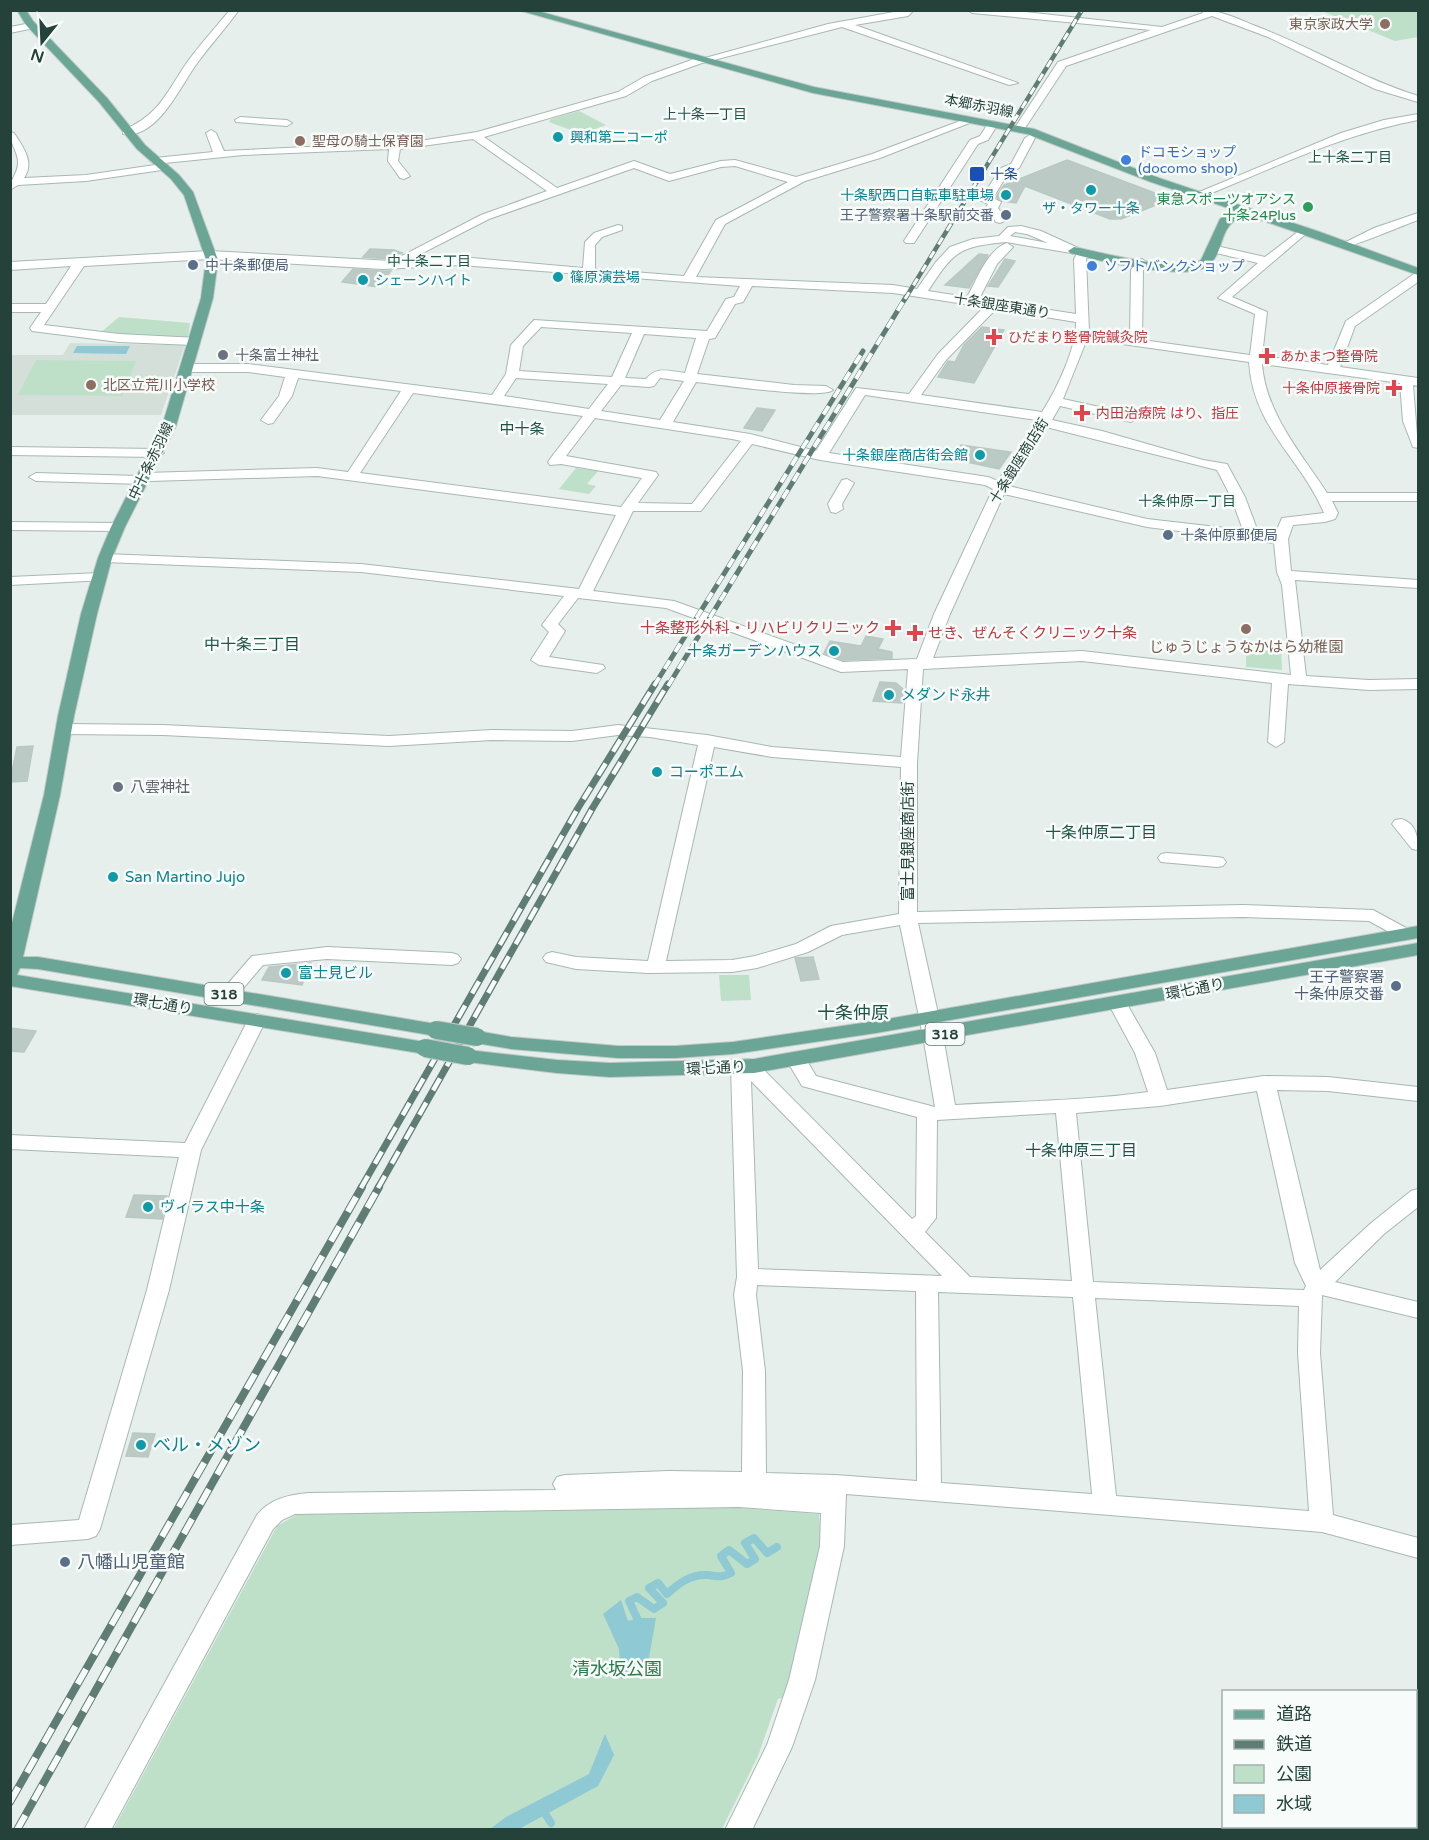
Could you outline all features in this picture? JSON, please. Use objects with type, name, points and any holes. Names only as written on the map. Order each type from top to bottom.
[{"type":"main road","name":"中十条赤羽線","points":[[11,969],[51,795],[80,654],[105,558],[118,527],[170,426],[207,298],[210,278],[210,255],[189,194],[176,177],[158,164],[127,132],[103,100],[32,26],[21,10]]},
{"type":"main road","name":"本郷赤羽線","points":[[522,10],[813,90],[1036,133],[1198,195],[1304,230],[1419,272]]},
{"type":"main road","points":[[1079,252],[1170,269],[1192,269],[1204,265],[1226,219],[1243,210]]},
{"type":"main road","name":"環七通り","points":[[11,969],[38,963],[477,1037],[564,1048],[675,1052],[805,1039],[1410,932]]},
{"type":"main road","name":"環七通り","points":[[11,969],[257,1020],[468,1056],[538,1066],[609,1070],[745,1067],[933,1036],[1419,949]]},
{"type":"street","points":[[127,132],[140,128],[156,117],[178,89],[187,70],[235,10]]},
{"type":"street","points":[[13,185],[76,178],[220,154],[395,146],[476,136],[622,94],[648,79],[703,60],[842,24],[908,13],[909,10]]},
{"type":"street","points":[[972,10],[1162,29]]},
{"type":"street","points":[[1019,129],[1062,64],[1208,12],[1270,35],[1379,87],[1419,99]]},
{"type":"street","points":[[842,24],[1013,83]]},
{"type":"street","points":[[10,30],[32,26]]},
{"type":"street","points":[[1198,195],[1345,135],[1384,123],[1419,117]]},
{"type":"street","points":[[240,120],[283,128],[263,151]]},
{"type":"street","points":[[688,280],[720,222],[798,181],[876,156],[972,120]]},
{"type":"street","points":[[910,241],[974,142],[984,138],[993,124]]},
{"type":"street","points":[[212,133],[220,154]]},
{"type":"street","points":[[10,135],[25,158],[25,164],[13,185]]},
{"type":"street","points":[[476,136],[554,191]]},
{"type":"street","points":[[1000,220],[992,208],[995,202],[986,200],[1005,170],[1015,166],[1030,138]]},
{"type":"street","points":[[395,146],[393,161],[404,176]]},
{"type":"street","points":[[394,264],[484,217],[634,164],[669,178],[721,164],[735,163],[798,181]]},
{"type":"street","points":[[1346,245],[1378,230],[1419,216]]},
{"type":"street","points":[[589,272],[589,244],[597,235],[618,228]]},
{"type":"street","points":[[1299,680],[1281,539],[1287,521],[1330,516],[1323,496],[1267,412],[1262,400],[1254,359],[1262,312],[1224,298],[1304,230]]},
{"type":"street","points":[[921,292],[946,255],[958,246],[1007,243],[1079,252]]},
{"type":"street","points":[[971,302],[992,262],[1007,243]]},
{"type":"street","points":[[1212,249],[1266,261]]},
{"type":"street","name":"十条銀座商店街","points":[[919,664],[1001,486],[1056,401],[1083,335],[1079,252]]},
{"type":"street","name":"十条銀座東通り","points":[[10,266],[210,255],[394,264],[461,261],[688,280],[862,286],[921,292],[992,306],[1083,319]]},
{"type":"street","points":[[80,262],[36,328],[119,338],[194,341]]},
{"type":"street","points":[[1136,342],[1137,270],[1142,263]]},
{"type":"street","points":[[1332,368],[1350,324],[1419,277]]},
{"type":"street","points":[[496,399],[512,374],[517,345],[538,323],[711,335],[730,303],[739,299],[748,283]]},
{"type":"street","points":[[913,398],[942,357],[992,306]]},
{"type":"street","points":[[10,308],[51,308]]},
{"type":"street","points":[[597,668],[539,660],[557,632],[550,625],[579,593],[627,509],[651,475],[556,460],[594,414],[617,381],[639,331]]},
{"type":"street","points":[[664,425],[691,378],[704,334]]},
{"type":"street","points":[[1083,335],[1412,381],[1407,414],[1411,431],[1419,444]]},
{"type":"street","points":[[186,368],[248,368],[410,388],[750,438],[820,456],[988,481],[1009,490],[1147,524],[1281,539]]},
{"type":"street","points":[[267,420],[285,396],[293,374]]},
{"type":"street","points":[[512,374],[649,383],[657,374],[794,389],[826,390]]},
{"type":"street","points":[[351,477],[410,388]]},
{"type":"street","points":[[820,456],[861,391],[1045,420],[1202,464],[1222,467],[1238,497],[1252,535]]},
{"type":"street","points":[[1056,401],[1131,418]]},
{"type":"street","points":[[36,477],[144,479],[317,472],[627,509],[696,508],[750,438]]},
{"type":"street","points":[[10,451],[157,453]]},
{"type":"street","points":[[836,509],[835,504],[847,483]]},
{"type":"street","points":[[1323,496],[1419,497]]},
{"type":"street","points":[[10,526],[118,527]]},
{"type":"street","points":[[105,558],[361,568],[674,605],[841,668],[1082,656],[1280,679],[1369,685],[1419,684]]},
{"type":"street","points":[[1287,575],[1419,584]]},
{"type":"street","points":[[10,581],[100,578]]},
{"type":"street","name":"富士見銀座商店街","points":[[913,1232],[926,1218],[936,1113],[933,1036],[908,918],[909,763],[919,664]]},
{"type":"street","points":[[1276,742],[1280,679]]},
{"type":"street","points":[[64,729],[163,730],[389,741],[469,735],[578,736],[618,730],[650,732],[781,753],[909,763]]},
{"type":"street","points":[[656,967],[707,741]]},
{"type":"street","points":[[1401,824],[1419,845]]},
{"type":"street","points":[[1167,858],[1217,862]]},
{"type":"street","points":[[552,958],[576,963],[693,968],[757,962],[802,948],[837,930],[908,918],[1243,911],[1373,916],[1410,932]]},
{"type":"street","points":[[227,995],[258,960],[327,953],[452,959]]},
{"type":"street","points":[[1117,1003],[1145,1053],[1160,1098]]},
{"type":"street","points":[[10,1535],[88,1529],[158,1290],[191,1150],[257,1020]]},
{"type":"street","points":[[796,1059],[809,1081],[936,1113],[1028,1107],[1096,1106],[1264,1083],[1328,1084],[1419,1094]]},
{"type":"street","points":[[745,1067],[964,1285]]},
{"type":"street","points":[[745,1067],[748,1277],[745,1295],[754,1371],[754,1481]]},
{"type":"street","points":[[1264,1083],[1314,1292],[1309,1353],[1322,1522]]},
{"type":"street","points":[[1065,1106],[1105,1506]]},
{"type":"street","points":[[10,1142],[191,1150]]},
{"type":"street","points":[[1314,1292],[1377,1229],[1419,1196]]},
{"type":"street","points":[[748,1277],[1084,1290],[1314,1292],[1419,1310]]},
{"type":"street","points":[[927,1284],[929,1492]]},
{"type":"street","points":[[566,1484],[668,1480],[754,1481],[834,1494]]},
{"type":"street","points":[[97,1830],[265,1522],[271,1513],[281,1507],[301,1503],[929,1492],[1322,1522],[1419,1548]]},
{"type":"street","points":[[738,1830],[779,1747],[802,1680],[832,1546],[834,1494]]},
{"type":"shaded area","name":"北区立荒川小学校","points":[[70,343],[185,345],[161,415],[11,415],[10,355],[63,355]]},
{"type":"green space","name":"東京家政大学","points":[[1322,11],[1418,11],[1418,37],[1395,41]]},
{"type":"green space","points":[[579,111],[606,125],[582,134],[549,122],[551,119]]},
{"type":"green space","points":[[119,317],[190,323],[188,338],[100,333]]},
{"type":"green space","points":[[36,360],[136,361],[122,396],[18,395]]},
{"type":"green space","points":[[576,468],[598,471],[587,484],[596,486],[589,494],[559,489]]},
{"type":"green space","points":[[1246,648],[1281,651],[1282,670],[1246,667]]},
{"type":"green space","points":[[719,975],[749,975],[751,1000],[721,1001]]},
{"type":"green space","name":"清水坂公園","points":[[602,1507],[740,1508],[819,1514],[821,1546],[809,1592],[811,1599],[785,1697],[778,1699],[758,1756],[722,1829],[113,1830],[277,1526],[298,1514]]},
{"type":"water","points":[[77,346],[130,346],[126,354],[73,353]]},
{"type":"water","points":[[621,1600],[628,1621],[637,1618],[656,1618],[646,1674],[621,1679],[619,1649],[603,1614]]},
{"type":"water","points":[[605,1734],[614,1755],[598,1786],[519,1829],[490,1829],[506,1817],[589,1774]]},
{"type":"building","name":"ザ・タワー十条","points":[[1067,160],[1171,199],[1121,219],[1110,219],[1025,186],[1016,203],[1003,201],[996,197],[1004,185]]},
{"type":"building","points":[[370,249],[394,250],[402,253],[392,259],[363,257]]},
{"type":"building","points":[[979,254],[988,255],[969,288],[945,285]]},
{"type":"building","points":[[1005,259],[1015,261],[998,287],[988,286]]},
{"type":"building","name":"シェーンハイト","points":[[353,269],[391,271],[378,287],[342,282]]},
{"type":"building","points":[[982,327],[1004,330],[974,383],[938,377],[948,361],[955,362],[964,345]]},
{"type":"building","points":[[757,408],[775,410],[762,431],[744,428]]},
{"type":"building","name":"十条銀座商店街会館","points":[[961,445],[1011,452],[999,469],[948,458]]},
{"type":"building","points":[[866,636],[883,639],[878,649],[892,652],[892,658],[843,660],[824,653],[830,641],[861,646]]},
{"type":"building","name":"メダンド永井","points":[[880,682],[896,683],[903,689],[902,703],[873,701]]},
{"type":"building","points":[[33,746],[27,781],[10,782],[17,747]]},
{"type":"building","points":[[813,957],[819,979],[801,981],[795,958]]},
{"type":"building","name":"富士見ビル","points":[[311,963],[302,985],[262,980],[269,967]]},
{"type":"building","points":[[10,1028],[36,1031],[24,1052],[10,1051]]},
{"type":"building","name":"ヴィラス中十条","points":[[134,1195],[167,1196],[162,1219],[126,1217]]},
{"type":"building","name":"ベル・メゾン","points":[[133,1433],[155,1434],[148,1457],[126,1456]]},
{"type":"waterway","points":[[637,1618],[629,1601],[637,1597],[654,1609],[663,1603],[649,1588],[658,1583],[667,1594],[690,1578],[701,1575],[722,1576],[731,1573],[721,1556],[729,1550],[747,1564],[755,1559],[745,1543],[754,1538],[767,1553],[777,1547]]},
{"type":"waterway","points":[[546,1815],[551,1823]]},
{"type":"railway","points":[[905,299],[1082,10]]},
{"type":"railway","points":[[668,686],[906,297]]},
{"type":"railway","points":[[654,686],[863,351]]},
{"type":"railway","points":[[361,1188],[578,808],[655,684]]},
{"type":"railway","points":[[378,1188],[592,809],[668,684]]},
{"type":"railway","points":[[10,1802],[362,1187]]},
{"type":"railway","points":[[17,1830],[379,1187]]},
{"type":"place","name":"東京家政大学","points":[[1385,24]]},
{"type":"place","name":"興和第二コーポ","points":[[558,137]]},
{"type":"place","name":"聖母の騎士保育園","points":[[300,141]]},
{"type":"place","name":"ドコモショップ (docomo shop)","points":[[1126,160]]},
{"type":"place","name":"十条","points":[[977,174]]},
{"type":"place","name":"ザ・タワー十条","points":[[1091,190]]},
{"type":"place","name":"十条駅西口自転車駐車場","points":[[1006,195]]},
{"type":"place","name":"東急スポーツオアシス 十条24Plus","points":[[1308,207]]},
{"type":"place","name":"王子警察署十条駅前交番","points":[[1006,215]]},
{"type":"place","name":"中十条郵便局","points":[[193,265]]},
{"type":"place","name":"ソフトバンクショップ","points":[[1092,266]]},
{"type":"place","name":"篠原演芸場","points":[[558,277]]},
{"type":"place","name":"シェーンハイト","points":[[363,280]]},
{"type":"place","name":"ひだまり整骨院鍼灸院","points":[[994,337]]},
{"type":"place","name":"十条富士神社","points":[[223,355]]},
{"type":"place","name":"あかまつ整骨院","points":[[1267,356]]},
{"type":"place","name":"北区立荒川小学校","points":[[91,385]]},
{"type":"place","name":"十条仲原接骨院","points":[[1394,388]]},
{"type":"place","name":"内田治療院 はり、指圧","points":[[1082,413]]},
{"type":"place","name":"十条銀座商店街会館","points":[[980,455]]},
{"type":"place","name":"十条仲原郵便局","points":[[1168,535]]},
{"type":"place","name":"十条整形外科・リハビリクリニック","points":[[893,628]]},
{"type":"place","name":"じゅうじょうなかはら幼稚園","points":[[1246,629]]},
{"type":"place","name":"せき、ぜんそくクリニック十条","points":[[915,633]]},
{"type":"place","name":"十条ガーデンハウス","points":[[834,651]]},
{"type":"place","name":"メダンド永井","points":[[889,695]]},
{"type":"place","name":"コーポエム","points":[[657,772]]},
{"type":"place","name":"八雲神社","points":[[118,787]]},
{"type":"place","name":"San Martino Jujo","points":[[113,877]]},
{"type":"place","name":"富士見ビル","points":[[286,973]]},
{"type":"place","name":"王子警察署 十条仲原交番","points":[[1396,986]]},
{"type":"place","name":"ヴィラス中十条","points":[[148,1207]]},
{"type":"place","name":"ベル・メゾン","points":[[141,1445]]},
{"type":"place","name":"八幡山児童館","points":[[65,1562]]},
{"type":"district","name":"上十条一丁目","points":[[705,114]]},
{"type":"district","name":"上十条二丁目","points":[[1350,157]]},
{"type":"district","name":"中十条二丁目","points":[[429,261]]},
{"type":"district","name":"中十条","points":[[522,429]]},
{"type":"district","name":"十条仲原一丁目","points":[[1187,501]]},
{"type":"district","name":"中十条三丁目","points":[[252,645]]},
{"type":"district","name":"十条仲原二丁目","points":[[1101,833]]},
{"type":"district","name":"十条仲原","points":[[853,1013]]},
{"type":"district","name":"十条仲原三丁目","points":[[1081,1151]]}]
